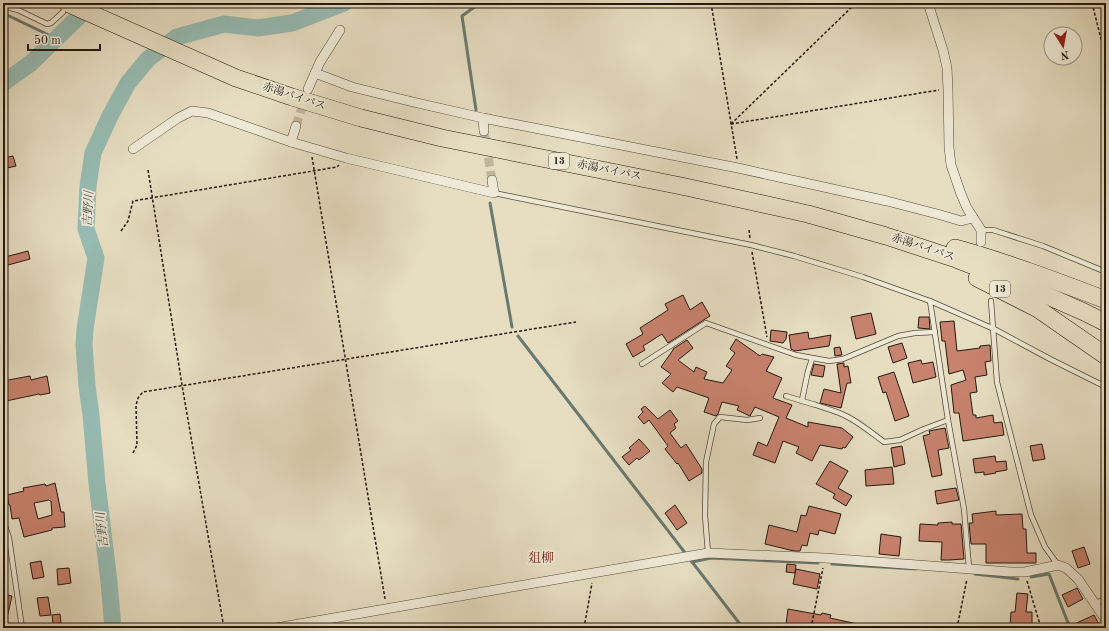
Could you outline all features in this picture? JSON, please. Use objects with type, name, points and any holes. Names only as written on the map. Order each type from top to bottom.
[{"type":"highway","name":"赤湯バイパス","points":[[68,7],[236,78],[292,97],[361,118],[442,138],[686,186],[808,214],[886,236],[956,259],[1023,285],[1106,323]]},
{"type":"highway","name":"13","points":[[886,236],[956,248],[1010,264],[1106,300]]},
{"type":"highway","name":"13","points":[[886,236],[1018,298],[1038,309],[1106,356]]},
{"type":"street","points":[[928,3],[943,50],[947,68],[949,147],[951,165],[961,194],[980,230],[981,242]]},
{"type":"street","points":[[308,89],[320,62],[340,30]]},
{"type":"street","points":[[315,73],[352,87],[483,118],[738,168],[887,201],[961,221],[973,218]]},
{"type":"street","points":[[133,149],[178,118],[192,111],[208,113],[291,142],[346,158],[494,193],[492,180]]},
{"type":"street","points":[[483,118],[484,131]]},
{"type":"street","points":[[291,142],[296,126]]},
{"type":"street","points":[[276,628],[708,553],[825,558],[1010,572],[1024,572],[1058,565],[1066,568],[1074,574],[1106,620]]},
{"type":"lane","points":[[3,6],[18,10],[47,24],[68,7]]},
{"type":"lane","points":[[494,193],[751,245],[833,268],[930,301],[994,329],[1106,387]]},
{"type":"lane","points":[[980,230],[993,230],[1043,246],[1106,272]]},
{"type":"lane","points":[[930,301],[948,420],[964,508],[969,568]]},
{"type":"lane","points":[[991,301],[997,382],[1031,515],[1045,547],[1058,565]]},
{"type":"lane","points":[[642,364],[706,323],[796,355],[829,361],[843,359],[898,336],[915,332],[935,332]]},
{"type":"lane","points":[[802,400],[812,358]]},
{"type":"lane","points":[[786,396],[831,409],[848,417],[884,442],[900,440],[948,420]]},
{"type":"lane","points":[[708,553],[705,515],[706,462],[714,424],[720,417],[747,420],[760,418]]},
{"type":"lane","points":[[3,520],[9,538],[22,628]]},
{"type":"lane","points":[[1094,604],[1106,599]]},
{"type":"path","points":[[711,3],[738,168]]},
{"type":"path","points":[[731,124],[856,3]]},
{"type":"path","points":[[1092,3],[1106,59]]},
{"type":"path","points":[[731,124],[948,89]]},
{"type":"path","points":[[310,147],[387,609]]},
{"type":"path","points":[[121,231],[128,221],[133,201],[337,168],[346,158]]},
{"type":"path","points":[[148,170],[182,385],[224,628]]},
{"type":"path","points":[[751,245],[768,345]]},
{"type":"path","points":[[133,453],[137,445],[136,405],[138,398],[143,392],[576,322]]},
{"type":"path","points":[[811,628],[825,558]]},
{"type":"path","points":[[957,628],[969,568]]},
{"type":"path","points":[[584,628],[595,572]]},
{"type":"path","points":[[1024,572],[1041,628]]},
{"type":"building","points":[[13,156],[16,166],[3,169],[3,158]]},
{"type":"building","points":[[28,251],[30,259],[8,265],[5,257]]},
{"type":"building","points":[[683,295],[690,310],[702,302],[710,316],[668,343],[662,334],[643,346],[645,350],[633,357],[626,344],[643,334],[640,328],[668,310],[665,304]]},
{"type":"building","points":[[871,313],[876,334],[856,339],[851,317]]},
{"type":"building","points":[[919,317],[929,317],[930,329],[918,328]]},
{"type":"building","points":[[954,321],[957,351],[990,345],[991,361],[985,362],[987,375],[975,377],[977,392],[970,393],[973,415],[976,415],[976,418],[993,415],[994,423],[1002,422],[1004,435],[963,441],[959,413],[954,413],[951,385],[966,380],[963,370],[949,374],[945,341],[942,341],[940,322]]},
{"type":"building","points":[[771,330],[787,332],[786,339],[783,343],[770,341]]},
{"type":"building","points":[[808,332],[809,339],[831,335],[829,346],[795,351],[791,349],[789,335]]},
{"type":"building","points":[[736,339],[760,356],[762,354],[774,357],[766,371],[782,378],[773,398],[792,405],[786,418],[808,427],[808,422],[842,428],[853,437],[845,448],[843,447],[842,449],[820,445],[812,461],[796,453],[799,447],[783,441],[775,463],[753,455],[758,442],[767,446],[779,417],[755,407],[750,416],[737,410],[739,406],[722,402],[716,416],[704,412],[709,398],[677,387],[673,392],[662,383],[671,374],[661,367],[673,349],[687,340],[693,348],[678,360],[694,372],[696,367],[707,372],[704,379],[723,383],[732,370],[726,366],[735,353],[730,349]]},
{"type":"building","points":[[902,343],[907,358],[893,363],[888,347]]},
{"type":"building","points":[[840,347],[842,355],[835,356],[834,348]]},
{"type":"building","points":[[921,360],[922,364],[933,362],[936,377],[913,383],[908,363]]},
{"type":"building","points":[[844,363],[844,367],[848,366],[851,383],[847,383],[841,408],[820,403],[824,389],[841,393],[837,364]]},
{"type":"building","points":[[814,364],[825,366],[823,377],[811,375]]},
{"type":"building","points":[[894,372],[909,416],[895,421],[886,392],[883,393],[878,377]]},
{"type":"building","points":[[30,376],[31,380],[47,376],[50,393],[6,401],[3,381]]},
{"type":"building","points":[[645,406],[658,419],[670,410],[678,421],[674,424],[676,428],[670,433],[681,448],[686,444],[702,469],[702,473],[689,481],[678,463],[677,464],[665,449],[668,446],[649,420],[644,424],[638,417],[643,412],[641,409]]},
{"type":"building","points":[[945,428],[949,448],[938,450],[942,475],[932,477],[923,436],[930,434],[929,431]]},
{"type":"building","points":[[639,439],[650,451],[639,460],[637,458],[629,465],[622,457],[631,450],[629,448]]},
{"type":"building","points":[[1042,444],[1045,459],[1033,461],[1030,446]]},
{"type":"building","points":[[902,446],[905,464],[894,467],[891,448]]},
{"type":"building","points":[[995,456],[996,462],[1006,461],[1007,470],[984,475],[984,472],[975,473],[973,459]]},
{"type":"building","points":[[830,461],[848,471],[838,488],[852,496],[846,506],[833,498],[835,494],[816,484]]},
{"type":"building","points":[[892,467],[894,484],[866,486],[865,470]]},
{"type":"building","points":[[55,483],[61,512],[64,512],[65,527],[52,528],[52,530],[24,537],[19,518],[12,519],[7,495],[24,491],[23,488],[45,484],[46,486]],"holes":[[[50,501],[52,515],[38,519],[34,503]]]},
{"type":"building","points":[[956,488],[959,500],[937,504],[935,491]]},
{"type":"building","points":[[675,505],[687,523],[677,530],[665,513]]},
{"type":"building","points":[[809,506],[841,514],[835,534],[819,530],[818,535],[810,533],[807,546],[802,545],[800,551],[765,544],[769,525],[797,532],[801,515],[806,516]]},
{"type":"building","points":[[996,511],[996,515],[1022,514],[1023,529],[1026,529],[1027,553],[1036,553],[1036,563],[986,563],[986,544],[971,544],[969,523],[973,523],[972,514]]},
{"type":"building","points":[[952,522],[952,524],[961,524],[964,559],[941,560],[942,542],[919,541],[920,524],[938,525],[938,523]]},
{"type":"building","points":[[881,534],[901,537],[899,556],[879,554]]},
{"type":"building","points":[[1084,547],[1090,564],[1078,568],[1072,551]]},
{"type":"building","points":[[41,561],[44,577],[33,579],[30,563]]},
{"type":"building","points":[[787,564],[796,565],[795,573],[786,572]]},
{"type":"building","points":[[69,568],[71,583],[58,585],[57,569]]},
{"type":"building","points":[[796,569],[820,574],[817,589],[793,584]]},
{"type":"building","points":[[1077,588],[1083,599],[1068,607],[1062,595]]},
{"type":"building","points":[[1017,593],[1028,594],[1026,612],[1032,612],[1032,626],[1010,626],[1011,612],[1015,612]]},
{"type":"building","points":[[3,594],[12,596],[6,622],[3,622]]},
{"type":"building","points":[[48,597],[51,615],[40,616],[37,598]]},
{"type":"building","points":[[788,609],[821,615],[822,613],[831,615],[830,618],[862,625],[862,628],[808,628],[786,624]]},
{"type":"building","points":[[60,614],[61,623],[53,624],[52,615]]},
{"type":"building","points":[[1094,615],[1101,628],[1066,628]]},
{"type":"waterway","points":[[3,83],[31,63],[93,3]]},
{"type":"waterway","name":"吉野川","points":[[113,628],[84,345],[96,258],[86,229],[88,186],[93,153],[110,116],[128,83],[148,59],[177,37],[224,24],[258,28],[292,23],[344,3]]},
{"type":"waterway","points":[[476,110],[462,16],[480,3]]},
{"type":"waterway","points":[[3,14],[55,38]]},
{"type":"waterway","points":[[490,203],[512,327]]},
{"type":"waterway","points":[[518,336],[743,628]]},
{"type":"waterway","points":[[692,562],[711,558],[818,563]]},
{"type":"waterway","points":[[832,564],[916,569]]},
{"type":"waterway","points":[[975,574],[1018,579]]},
{"type":"waterway","points":[[1031,577],[1049,574],[1070,628]]},
{"type":"tunnel","points":[[296,126],[305,98]]},
{"type":"tunnel","points":[[484,131],[492,180]]},
{"type":"district","name":"爼柳","points":[[541,558]]}]
